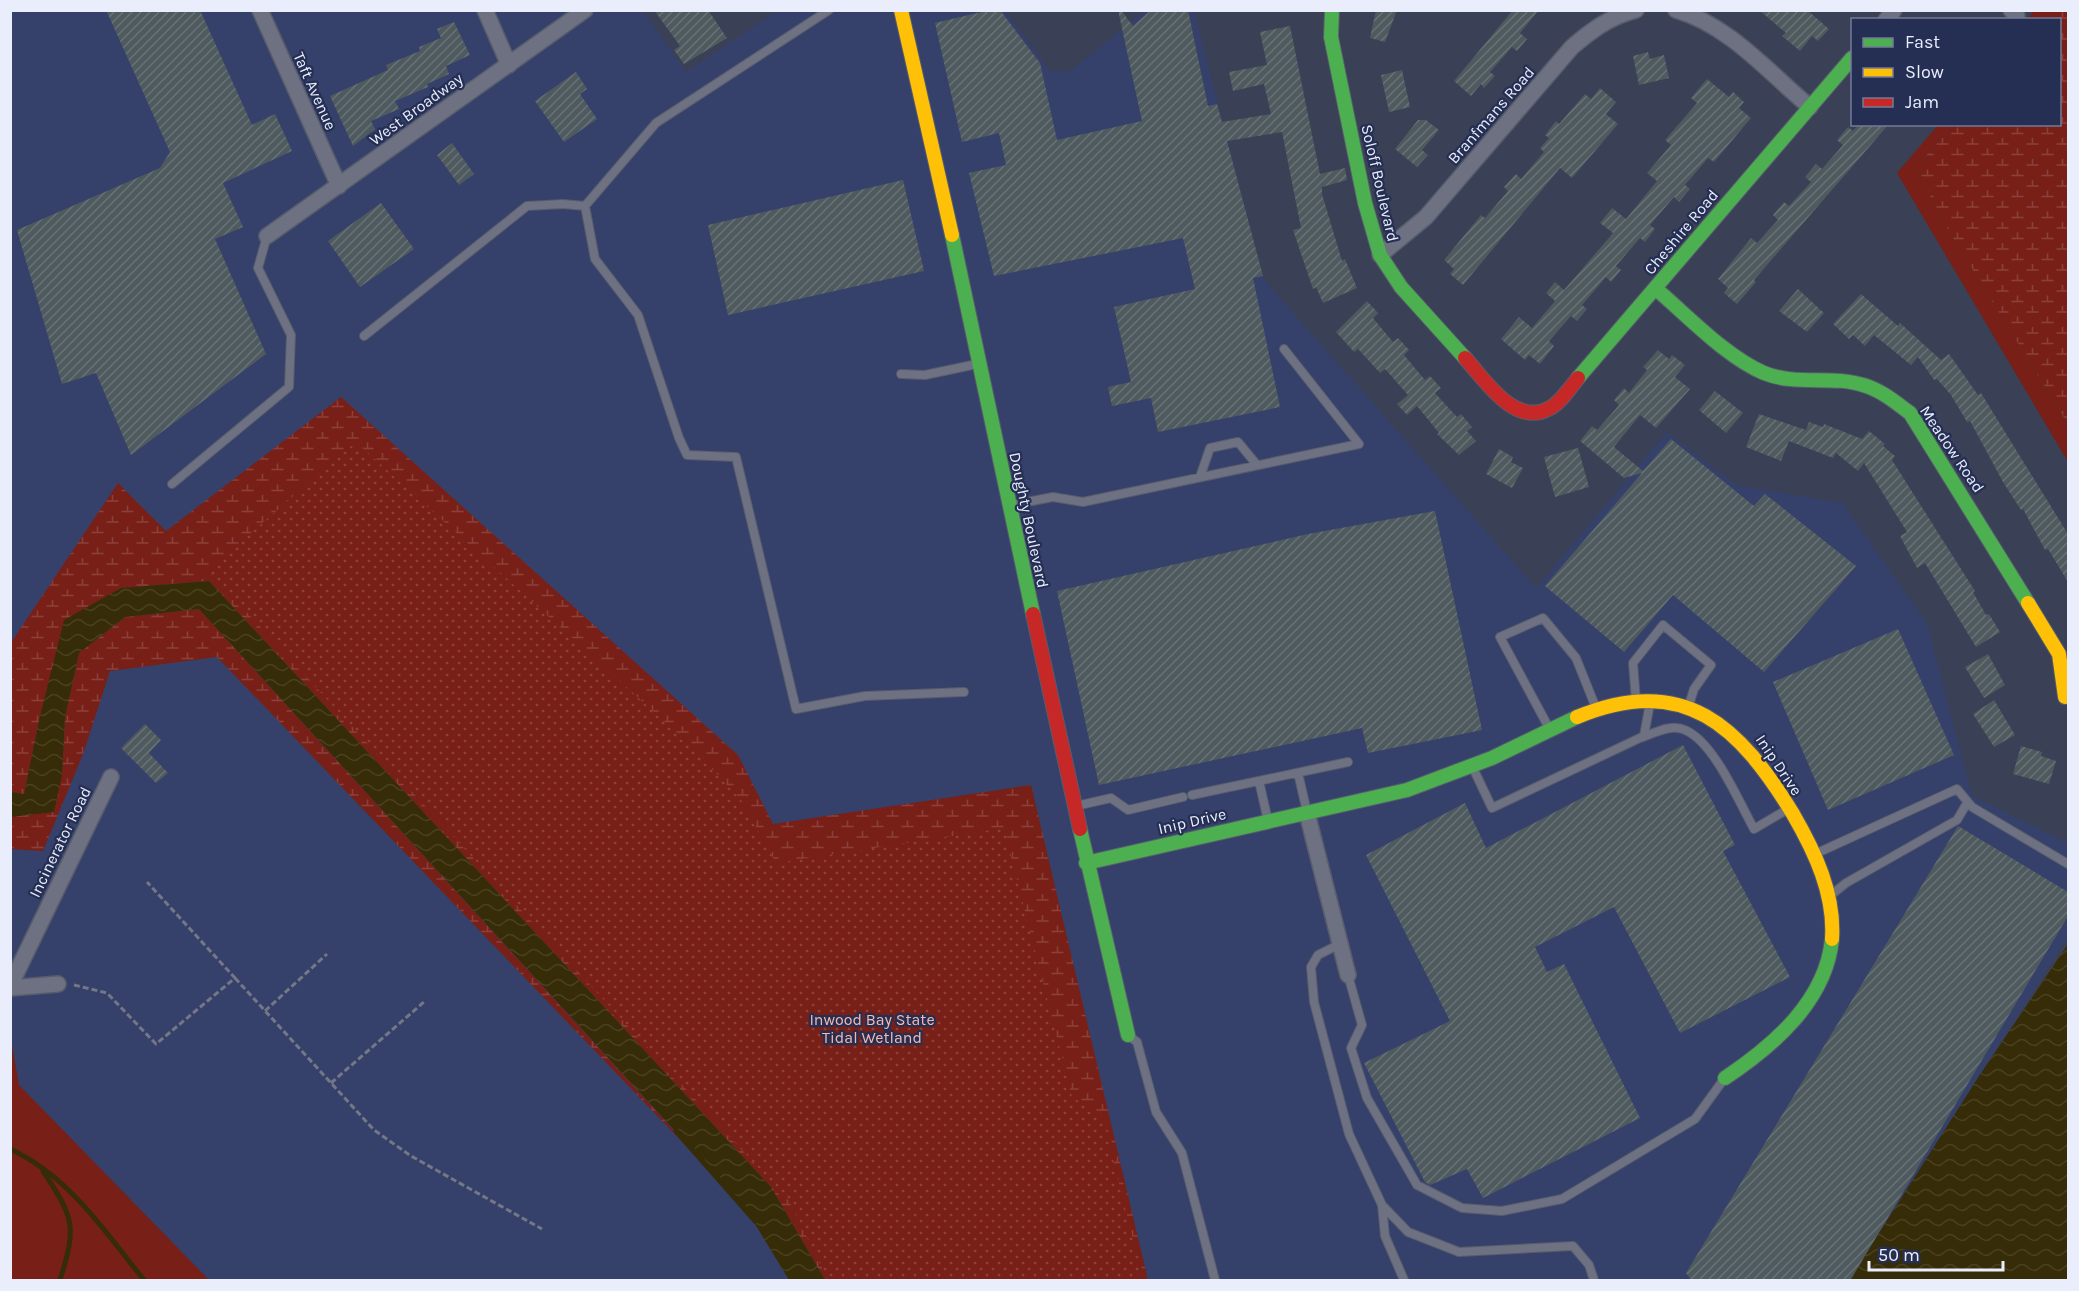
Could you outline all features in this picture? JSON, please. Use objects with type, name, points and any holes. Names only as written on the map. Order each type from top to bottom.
[{"type":"street","name":"Taft Avenue","points":[[260,10],[339,186]]},
{"type":"street","points":[[484,10],[509,65]]},
{"type":"street","name":"West Broadway","points":[[267,236],[585,10]]},
{"type":"street","name":"Doughty Boulevard","points":[[901,10],[1086,863],[1128,1035]]},
{"type":"street","name":"Soloff Boulevard","points":[[1332,10],[1331,37],[1365,203],[1380,255],[1401,287],[1506,403],[1513,409],[1528,413]]},
{"type":"street","name":"Branfmans Road","points":[[1380,255],[1426,217],[1572,47],[1597,26],[1617,15],[1636,10]]},
{"type":"street","points":[[1676,10],[1703,20],[1725,34],[1810,107]]},
{"type":"street","name":"Cheshire Road","points":[[1528,413],[1548,411],[1556,404],[1851,59]]},
{"type":"street","name":"Meadow Road","points":[[1656,289],[1737,357],[1764,373],[1791,380],[1861,384],[1880,392],[1910,413],[1950,472],[2059,654],[2065,697]]},
{"type":"street","name":"Inip Drive","points":[[1086,863],[1407,790],[1472,766],[1596,708],[1643,701],[1663,702],[1704,714],[1741,741],[1755,757],[1788,809],[1813,855],[1823,875],[1831,949],[1824,973],[1812,998],[1781,1034],[1750,1062],[1725,1078]]},
{"type":"street","name":"Incinerator Road","points":[[10,987],[111,777]]},
{"type":"street","points":[[1307,813],[1348,975]]},
{"type":"street","points":[[10,987],[58,984]]},
{"type":"lane","points":[[585,206],[656,123],[829,10]]},
{"type":"lane","points":[[364,336],[527,206],[563,204],[585,206]]},
{"type":"lane","points":[[585,206],[595,259],[638,315],[679,438],[687,455],[736,457],[796,709],[865,696],[964,693]]},
{"type":"lane","points":[[172,484],[289,387],[291,334],[258,268],[267,236]]},
{"type":"lane","points":[[1009,505],[1053,497],[1083,502],[1359,444],[1284,349]]},
{"type":"lane","points":[[902,374],[925,375],[979,363]]},
{"type":"lane","points":[[1200,477],[1210,448],[1238,442],[1257,465]]},
{"type":"lane","points":[[1550,729],[1500,637],[1543,618],[1576,658],[1596,708]]},
{"type":"lane","points":[[1472,766],[1492,808],[1644,736],[1643,701],[1633,663],[1663,626],[1711,665],[1694,689],[1688,709]]},
{"type":"lane","points":[[1636,740],[1670,728],[1684,729],[1702,742],[1754,829],[1788,809]]},
{"type":"lane","points":[[1192,795],[1348,762]]},
{"type":"lane","points":[[1298,773],[1307,813]]},
{"type":"lane","points":[[1259,781],[1268,822]]},
{"type":"lane","points":[[1813,855],[1957,789],[1967,803],[2068,864]]},
{"type":"lane","points":[[1074,806],[1111,798],[1128,810],[1183,797]]},
{"type":"lane","points":[[1827,898],[1846,883],[1957,819],[1967,803]]},
{"type":"lane","points":[[1340,944],[1318,955],[1311,967],[1314,1002],[1349,1134],[1382,1205],[1408,1233],[1460,1252],[1573,1246],[1589,1265],[1594,1281]]},
{"type":"lane","points":[[1348,975],[1362,1025],[1351,1048],[1367,1098],[1417,1185],[1462,1208],[1502,1211],[1562,1198],[1695,1119],[1725,1078]]},
{"type":"lane","points":[[1128,1035],[1137,1042],[1156,1112],[1182,1153],[1215,1281]]},
{"type":"lane","points":[[1382,1205],[1385,1236],[1404,1281]]},
{"type":"path","points":[[147,882],[374,1131],[411,1156],[542,1229]]},
{"type":"path","points":[[265,1011],[327,954]]},
{"type":"path","points":[[58,984],[108,993],[156,1044],[235,978]]},
{"type":"path","points":[[331,1083],[424,1002]]},
{"type":"shaded area","points":[[11,11],[643,11],[686,72],[777,11],[1005,11],[1051,72],[1072,70],[1144,11],[1194,11],[1264,280],[1536,588],[1667,432],[1736,485],[1842,503],[1927,623],[1972,796],[2068,843],[2068,937],[1849,1280],[1148,1280],[1031,785],[773,824],[165,531],[118,484],[11,644]]},
{"type":"shaded area","points":[[217,657],[746,1209],[789,1280],[209,1280],[19,1085],[10,1034],[10,849],[43,851],[83,754],[110,671]]},
{"type":"green space","points":[[2035,10],[2050,10],[2044,18],[2028,18]]},
{"type":"green space","points":[[2050,11],[2068,11],[2068,424],[1939,215],[1919,171],[1925,157],[1952,126],[2061,126],[2061,18],[2044,18]]},
{"type":"green space","points":[[1937,126],[1952,126],[1925,157],[1919,171],[1939,215],[2068,424],[2068,462],[1897,173]]},
{"type":"green space","name":"Inwood Bay State Tidal Wetland","points":[[341,397],[738,755],[773,824],[1031,785],[1148,1280],[825,1280],[771,1187],[209,581],[121,588],[40,716],[24,795],[11,792],[10,644],[118,483],[166,531]]},
{"type":"green space","name":"Inwood Bay State Tidal Wetland","points":[[356,442],[686,741],[741,800],[776,863],[1004,828],[1072,1097],[1102,1115],[1143,1280],[828,1280],[789,1201],[208,570]]},
{"type":"green space","points":[[199,609],[716,1177],[217,657],[110,671],[83,754],[43,851],[11,849],[10,817],[62,775],[65,717],[79,653],[125,617]]},
{"type":"green space","points":[[10,1034],[19,1085],[209,1280],[11,1280]]},
{"type":"water","points":[[209,581],[771,1187],[825,1280],[789,1280],[746,1209],[199,609],[125,617],[79,653],[65,717],[62,775],[54,812],[11,817],[11,792],[24,794],[40,716],[64,620],[121,588]]},
{"type":"water","points":[[2068,944],[2068,1280],[1849,1280],[1979,1076]]},
{"type":"building","points":[[106,10],[200,10],[252,125],[275,114],[292,151],[223,183],[243,227],[215,239],[266,354],[131,455],[96,373],[62,384],[17,230],[160,168],[170,152]]},
{"type":"building","points":[[654,10],[708,10],[727,38],[684,64],[674,50],[680,46]]},
{"type":"building","points":[[990,10],[1000,10],[1040,63],[1057,140],[1142,121],[1118,10],[1121,10],[1133,26],[1151,10],[1188,10],[1208,106],[1217,104],[1222,122],[1271,114],[1264,84],[1233,91],[1229,72],[1267,65],[1260,32],[1290,26],[1320,174],[1345,168],[1347,180],[1322,187],[1322,194],[1342,261],[1345,259],[1357,288],[1323,303],[1316,287],[1313,289],[1293,230],[1301,228],[1282,132],[1227,141],[1263,276],[1253,278],[1280,407],[1158,432],[1151,398],[1112,406],[1108,387],[1131,382],[1114,307],[1195,289],[1183,238],[994,276],[969,173],[1006,165],[999,133],[962,142],[935,23]]},
{"type":"building","points":[[1376,10],[1397,10],[1385,42],[1370,38]]},
{"type":"building","points":[[1513,10],[1539,10],[1520,33],[1527,39],[1517,51],[1512,47],[1490,72],[1495,76],[1484,88],[1481,84],[1471,96],[1454,81]]},
{"type":"building","points":[[1759,10],[1807,10],[1829,29],[1818,41],[1812,36],[1800,51],[1782,36],[1786,33]]},
{"type":"building","points":[[454,22],[470,55],[446,66],[449,74],[427,84],[428,87],[395,101],[399,109],[371,121],[375,129],[353,146],[330,96],[388,70],[386,65],[420,51],[419,47],[441,38],[437,29]]},
{"type":"building","points":[[1648,52],[1650,59],[1664,55],[1669,78],[1639,85],[1633,56]]},
{"type":"building","points":[[1402,70],[1410,107],[1389,112],[1381,75]]},
{"type":"building","points":[[576,72],[587,89],[580,94],[597,119],[564,142],[535,101]]},
{"type":"building","points":[[1707,79],[1729,97],[1733,92],[1744,102],[1739,108],[1751,118],[1714,162],[1708,158],[1685,185],[1690,189],[1679,202],[1674,197],[1650,225],[1655,229],[1645,242],[1640,238],[1616,266],[1621,270],[1611,282],[1606,277],[1582,305],[1587,309],[1577,321],[1571,316],[1549,341],[1554,346],[1540,364],[1529,355],[1525,360],[1501,339],[1519,317],[1532,328],[1555,301],[1546,293],[1555,282],[1564,290],[1613,233],[1600,223],[1612,208],[1626,219],[1657,181],[1647,173],[1671,145],[1665,140],[1697,103],[1691,98]]},
{"type":"building","points":[[1600,88],[1616,102],[1606,114],[1618,124],[1572,178],[1560,168],[1463,285],[1450,274],[1454,269],[1444,260],[1481,215],[1485,218],[1508,191],[1504,187],[1516,174],[1521,179],[1544,152],[1540,148],[1549,138],[1545,135],[1556,121],[1559,124],[1585,94],[1591,99]]},
{"type":"building","points":[[1418,120],[1426,120],[1439,130],[1422,150],[1428,155],[1417,167],[1395,149]]},
{"type":"building","points":[[1857,126],[1887,126],[1754,280],[1756,282],[1737,304],[1724,293],[1728,288],[1718,279],[1751,238],[1757,243],[1778,220],[1773,215],[1784,202],[1789,206],[1811,182],[1805,177],[1816,164],[1822,169],[1843,145],[1837,140],[1848,127],[1853,131]]},
{"type":"building","points":[[452,143],[474,174],[459,185],[437,155]]},
{"type":"building","points":[[903,180],[924,271],[728,315],[708,225]]},
{"type":"building","points":[[381,203],[414,249],[360,287],[328,241]]},
{"type":"building","points":[[1798,289],[1824,313],[1807,332],[1779,311]]},
{"type":"building","points":[[1861,294],[1898,326],[1900,323],[1941,360],[1949,354],[1978,395],[1981,393],[2068,534],[2068,582],[2048,549],[2045,550],[2023,509],[2021,510],[2003,482],[1970,421],[1967,422],[1951,395],[1937,379],[1934,380],[1918,357],[1911,365],[1874,335],[1865,346],[1853,335],[1849,339],[1833,324]]},
{"type":"building","points":[[1367,301],[1378,313],[1373,318],[1393,342],[1398,338],[1409,350],[1404,355],[1425,380],[1430,376],[1441,388],[1435,393],[1457,417],[1461,414],[1472,427],[1467,431],[1476,441],[1459,455],[1437,434],[1439,433],[1417,406],[1407,415],[1397,404],[1408,395],[1385,369],[1380,373],[1358,349],[1354,352],[1336,332]]},
{"type":"building","points":[[1658,350],[1669,359],[1672,355],[1685,365],[1675,377],[1690,389],[1656,428],[1640,415],[1614,447],[1643,471],[1671,439],[1754,506],[1765,494],[1856,566],[1764,672],[1673,595],[1624,652],[1545,586],[1642,473],[1624,478],[1580,441],[1592,426],[1597,430],[1619,405],[1614,400],[1624,388],[1629,393],[1647,370],[1643,367]]},
{"type":"building","points":[[1715,391],[1743,413],[1726,433],[1699,410]]},
{"type":"building","points":[[1759,414],[1806,430],[1809,422],[1823,427],[1824,424],[1862,439],[1869,431],[1885,444],[1883,446],[1895,456],[1892,460],[1975,591],[1973,592],[1986,615],[1989,614],[2000,632],[1976,647],[1925,563],[1917,568],[1900,536],[1907,532],[1864,463],[1858,471],[1836,453],[1833,458],[1789,441],[1781,461],[1746,447]]},
{"type":"building","points":[[1578,448],[1589,487],[1555,497],[1544,457]]},
{"type":"building","points":[[1499,449],[1513,457],[1511,462],[1523,468],[1512,488],[1486,474]]},
{"type":"building","points":[[1435,511],[1482,730],[1368,753],[1362,728],[1099,785],[1057,591],[1308,534]]},
{"type":"building","points":[[1898,629],[1954,755],[1828,810],[1773,682]]},
{"type":"building","points":[[1988,654],[2005,685],[1984,698],[1965,667]]},
{"type":"building","points":[[1994,700],[2015,735],[1994,747],[1973,714]]},
{"type":"building","points":[[145,724],[161,740],[149,753],[168,773],[156,783],[121,748]]},
{"type":"building","points":[[1683,745],[1735,845],[1723,851],[1790,977],[1680,1033],[1614,907],[1535,947],[1547,972],[1564,964],[1640,1118],[1483,1198],[1467,1169],[1430,1185],[1425,1182],[1364,1063],[1450,1021],[1366,855],[1465,803],[1486,848]]},
{"type":"building","points":[[2021,746],[2042,752],[2041,756],[2056,761],[2049,784],[2013,774]]},
{"type":"building","points":[[1958,826],[2068,892],[2068,916],[1850,1281],[1692,1281],[1686,1273]]},
{"type":"waterway","points":[[676,1131],[755,1221]]},
{"type":"waterway","points":[[10,1149],[31,1160],[68,1190],[100,1225],[144,1280]]},
{"type":"waterway","points":[[43,1171],[61,1200],[70,1223],[69,1247],[60,1280]]},
{"type":"traffic: fast","points":[[1332,10],[1331,37],[1365,203],[1380,255],[1401,287],[1465,358]]},
{"type":"traffic: fast","points":[[1578,378],[1851,59]]},
{"type":"traffic: fast","points":[[952,235],[1033,614]]},
{"type":"traffic: fast","points":[[1656,289],[1735,357],[1764,373],[1789,379],[1839,381],[1863,385],[1882,393],[1910,413],[2028,603]]},
{"type":"traffic: fast","points":[[1086,863],[1407,790],[1492,758],[1577,717]]},
{"type":"traffic: fast","points":[[1080,829],[1128,1035]]},
{"type":"traffic: fast","points":[[1725,1078],[1761,1052],[1794,1020],[1808,1002],[1820,982],[1828,961],[1832,939]]},
{"type":"traffic: slow","points":[[901,10],[952,235]]},
{"type":"traffic: slow","points":[[2028,603],[2059,654],[2065,697]]},
{"type":"traffic: slow","points":[[1577,717],[1615,705],[1649,701],[1679,705],[1706,716],[1730,733],[1773,783],[1809,843],[1827,890],[1832,939]]},
{"type":"traffic: jam","points":[[1465,358],[1502,399],[1525,412],[1537,412],[1550,408],[1562,399],[1578,378]]},
{"type":"traffic: jam","points":[[1033,614],[1080,829]]}]
